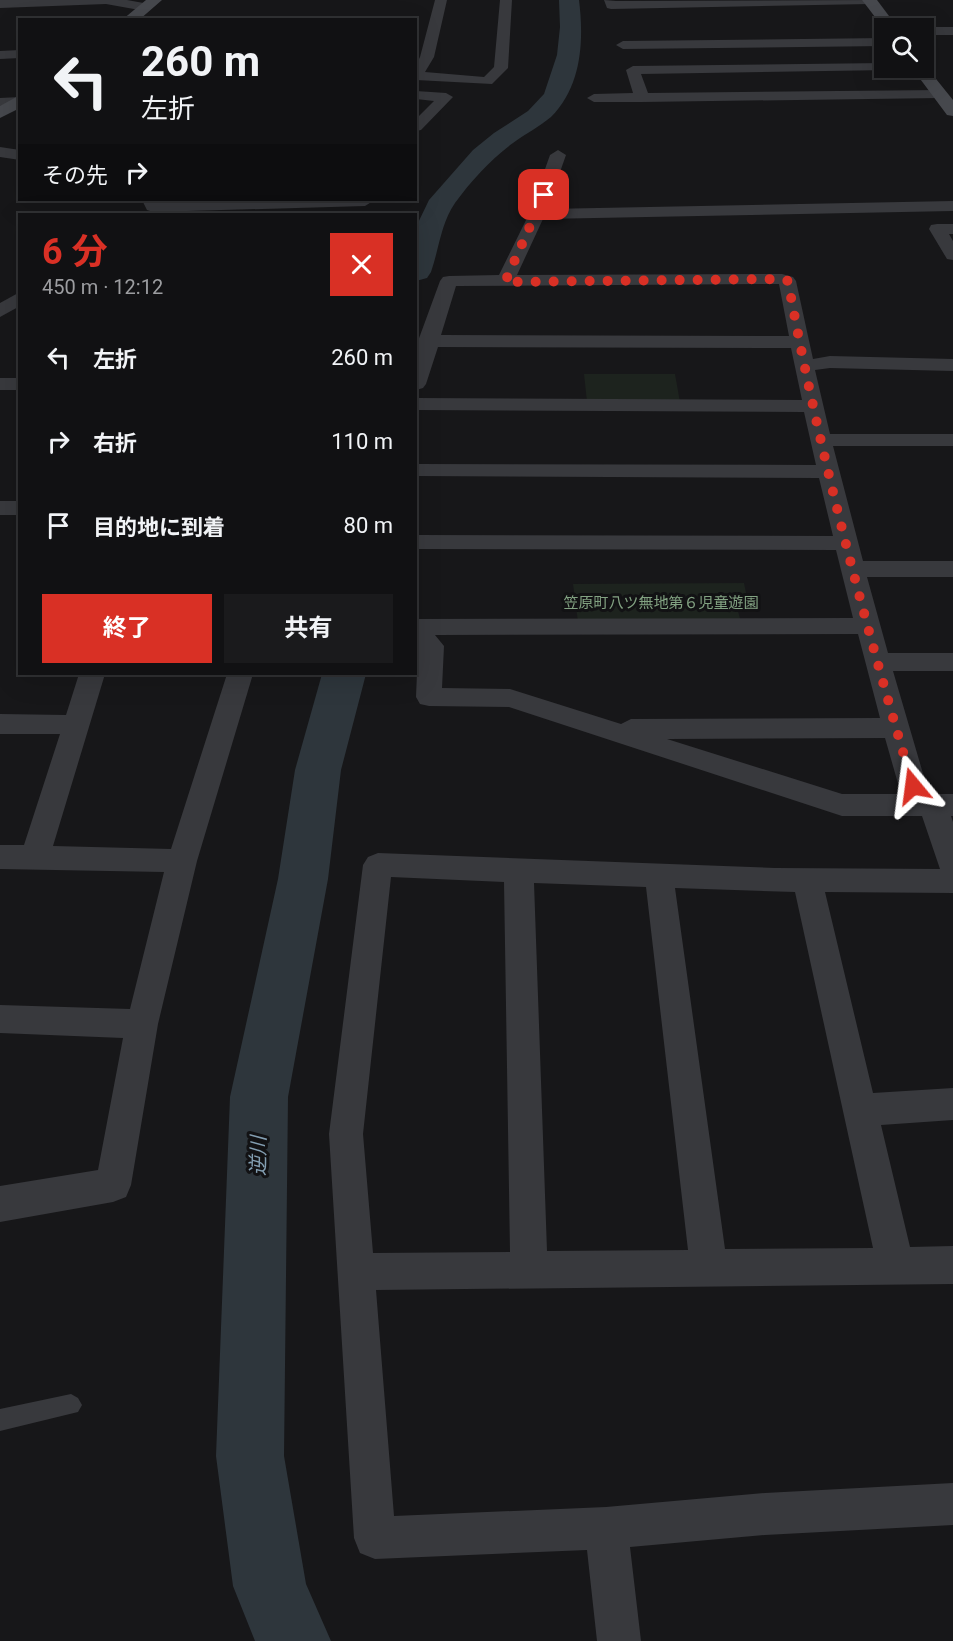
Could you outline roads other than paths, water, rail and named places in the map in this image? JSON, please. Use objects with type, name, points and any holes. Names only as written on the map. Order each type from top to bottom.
[{"type":"street","points":[[0,4],[106,0],[150,4]]},
{"type":"street","points":[[417,74],[427,57],[441,0]]},
{"type":"street","points":[[417,76],[487,81],[501,68],[506,0]]},
{"type":"street","points":[[610,0],[611,5],[870,0],[883,18]]},
{"type":"street","points":[[132,18],[150,4]]},
{"type":"street","points":[[648,4],[653,20]]},
{"type":"street","points":[[863,19],[874,21]]},
{"type":"street","points":[[934,31],[953,31]]},
{"type":"street","points":[[624,45],[874,42]]},
{"type":"street","points":[[761,44],[789,96]]},
{"type":"street","points":[[0,55],[18,54]]},
{"type":"street","points":[[642,98],[633,70],[874,67]]},
{"type":"street","points":[[928,78],[953,111]]},
{"type":"street","points":[[417,94],[446,97],[417,126]]},
{"type":"street","points":[[594,98],[940,94]]},
{"type":"street","points":[[0,113],[12,101]]},
{"type":"street","points":[[0,152],[18,155]]},
{"type":"street","points":[[505,282],[537,214],[558,155]]},
{"type":"street","points":[[150,201],[153,207],[364,201]]},
{"type":"street","points":[[537,214],[953,206]]},
{"type":"street","points":[[953,229],[937,229],[953,255]]},
{"type":"street","points":[[417,380],[449,281],[782,279],[788,281],[812,406],[877,662],[896,728],[935,805],[953,866]]},
{"type":"street","points":[[0,311],[18,298]]},
{"type":"street","points":[[0,322],[18,323]]},
{"type":"street","points":[[428,341],[799,342]]},
{"type":"street","points":[[804,366],[830,362],[953,365]]},
{"type":"street","points":[[0,384],[18,384]]},
{"type":"street","points":[[417,404],[812,406]]},
{"type":"street","points":[[821,440],[953,440]]},
{"type":"street","points":[[417,470],[829,472]]},
{"type":"street","points":[[0,508],[18,508]]},
{"type":"street","points":[[417,542],[846,543]]},
{"type":"street","points":[[853,569],[953,569]]},
{"type":"street","points":[[417,629],[867,626]]},
{"type":"street","points":[[417,630],[431,646],[429,697],[510,698],[842,805],[935,805]]},
{"type":"street","points":[[877,662],[953,662]]},
{"type":"street","points":[[35,857],[92,675]]},
{"type":"street","points":[[0,1204],[113,1185],[142,1024],[182,861],[240,675]]},
{"type":"street","points":[[0,724],[76,725]]},
{"type":"street","points":[[606,729],[896,728]]},
{"type":"street","points":[[0,857],[182,861]]},
{"type":"street","points":[[953,881],[658,876],[378,865],[346,1134],[375,1538],[606,1528],[765,1514],[953,1504]]},
{"type":"street","points":[[519,870],[529,1270]]},
{"type":"street","points":[[658,876],[709,1268]]},
{"type":"street","points":[[807,880],[896,1266]]},
{"type":"street","points":[[0,1020],[142,1024]]},
{"type":"street","points":[[860,1110],[953,1104]]},
{"type":"street","points":[[356,1272],[953,1265]]},
{"type":"street","points":[[606,1528],[619,1641]]},
{"type":"lane","points":[[0,1420],[71,1405]]},
{"type":"waterway","points":[[417,269],[434,216],[449,192],[497,143],[537,116],[556,94],[569,55],[571,27],[569,0]]},
{"type":"waterway","name":"逆川","points":[[293,1641],[270,1586],[250,1456],[259,1097],[303,879],[318,770],[344,675]]},
{"type":"park label","name":"笠原町八ツ無地第６児童遊園","points":[[661,603]]}]
